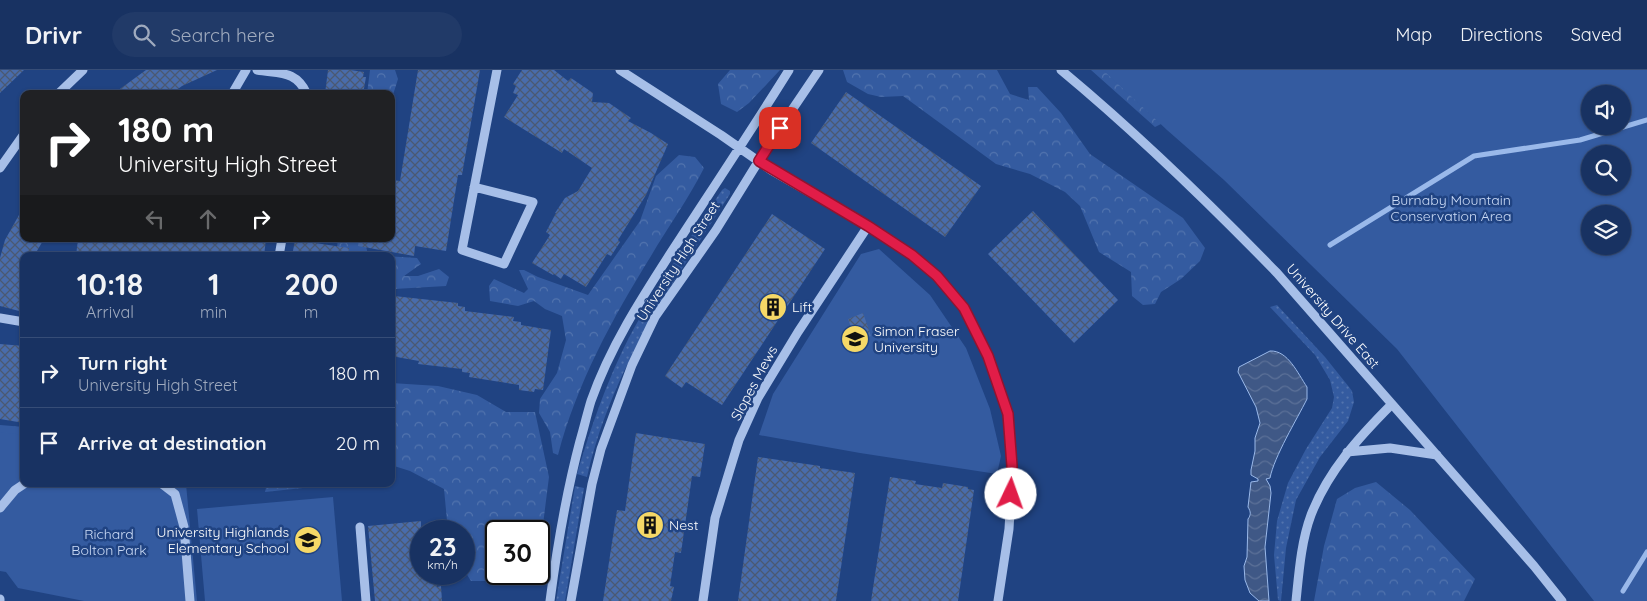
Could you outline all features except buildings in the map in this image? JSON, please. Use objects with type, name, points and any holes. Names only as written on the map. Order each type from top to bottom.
[{"type":"street","points":[[62,90],[83,70]]},
{"type":"street","points":[[234,90],[246,70]]},
{"type":"street","points":[[257,70],[300,77],[305,90]]},
{"type":"street","points":[[474,187],[534,202],[504,264],[462,250],[474,187],[497,70]]},
{"type":"street","points":[[620,70],[759,161],[868,226],[912,255],[937,276],[964,308],[991,364],[1008,414],[1012,466],[1009,529],[998,601]]},
{"type":"street","name":"University High Street","points":[[550,601],[570,479],[591,401],[612,353],[637,306],[789,70]]},
{"type":"street","name":"University High Street","points":[[571,601],[596,467],[632,365],[655,317],[716,230],[819,70]]},
{"type":"street","name":"University Drive East","points":[[1061,70],[1121,121],[1277,273],[1534,566],[1562,601]]},
{"type":"street","points":[[0,168],[20,139]]},
{"type":"street","points":[[0,148],[8,155]]},
{"type":"street","name":"Slopes Mews","points":[[702,601],[715,518],[739,440],[758,398],[798,332],[868,226]]},
{"type":"street","points":[[0,318],[20,321]]},
{"type":"street","points":[[1296,601],[1303,544],[1311,514],[1330,476],[1347,452],[1392,404]]},
{"type":"street","points":[[1347,452],[1390,448],[1437,455]]},
{"type":"street","points":[[0,508],[20,487]]},
{"type":"street","points":[[166,487],[175,494],[184,527],[190,601]]},
{"type":"street","points":[[360,527],[366,601]]},
{"type":"green space","points":[[370,70],[395,70],[398,79],[394,90],[368,90]]},
{"type":"green space","points":[[730,70],[780,70],[749,103],[737,112],[721,104],[718,84]]},
{"type":"green space","points":[[843,70],[997,70],[1010,94],[1029,100],[1028,87],[1037,87],[1061,113],[1090,154],[1183,218],[1205,248],[1200,261],[1181,279],[1161,292],[1155,304],[1143,305],[1132,296],[1131,272],[1099,252],[1080,206],[1065,192],[1030,174],[996,164],[903,96],[881,97],[868,94],[847,82]]},
{"type":"green space","points":[[1091,70],[1171,70],[1167,121],[1155,127]]},
{"type":"green space","name":"Burnaby Mountain Conservation Area","points":[[1103,70],[1647,70],[1647,601],[1594,601],[1397,349],[1224,180]]},
{"type":"green space","points":[[679,155],[695,157],[704,168],[609,328],[585,377],[558,455],[553,453],[550,432],[539,413],[540,399],[557,373],[566,340],[562,316],[545,309],[534,301],[518,306],[490,301],[489,286],[494,279],[524,293],[528,289],[519,270],[524,270],[588,295],[640,221],[656,176]]},
{"type":"green space","points":[[725,188],[730,191],[730,194],[665,295],[628,364],[598,437],[587,477],[577,474],[590,431],[606,389],[634,328],[673,264]]},
{"type":"green space","points":[[338,242],[367,242],[367,252],[336,252]]},
{"type":"green space","points":[[879,249],[930,295],[966,348],[990,409],[1001,456],[997,474],[759,435],[773,394],[861,254]]},
{"type":"green space","points":[[395,256],[417,258],[421,264],[404,276],[418,276],[439,269],[449,277],[446,286],[395,289]]},
{"type":"green space","points":[[1277,305],[1325,357],[1349,387],[1352,391],[1354,402],[1348,421],[1320,457],[1296,500],[1286,548],[1281,601],[1278,600],[1274,555],[1277,521],[1288,483],[1306,449],[1332,408],[1334,397],[1330,380],[1315,355],[1270,307]]},
{"type":"green space","points":[[395,383],[438,386],[477,395],[506,412],[535,412],[549,477],[544,520],[485,520],[485,581],[475,581],[475,520],[447,520],[444,489],[410,471],[395,466]]},
{"type":"green space","points":[[0,425],[20,427],[20,471],[0,498]]},
{"type":"green space","name":"Richard Bolton Park","points":[[0,432],[20,434],[20,487],[186,487],[197,601],[84,601],[18,588],[6,572],[0,571]]},
{"type":"green space","points":[[1376,482],[1410,510],[1475,579],[1464,601],[1314,601],[1324,546],[1337,499],[1355,488]]},
{"type":"green space","points":[[575,486],[584,488],[565,601],[556,601]]},
{"type":"green space","points":[[266,487],[312,487],[265,492]]},
{"type":"green space","points":[[333,497],[342,601],[205,601],[197,509]]},
{"type":"water","points":[[1270,351],[1282,354],[1292,364],[1307,387],[1307,399],[1281,449],[1270,478],[1266,479],[1271,493],[1265,547],[1269,601],[1259,601],[1250,593],[1245,580],[1244,566],[1247,557],[1248,519],[1250,516],[1248,507],[1251,482],[1258,481],[1258,479],[1251,475],[1251,470],[1255,451],[1255,438],[1260,423],[1256,407],[1238,372],[1239,367]]},
{"type":"waterway","points":[[1330,245],[1474,156],[1580,140],[1647,120]]},
{"type":"waterway","points":[[1623,591],[1647,552]]},
{"type":"place","name":"Lift","points":[[773,307]]},
{"type":"place","name":"Simon Fraser University","points":[[855,339]]},
{"type":"place","name":"Nest","points":[[650,525]]},
{"type":"place","name":"University Highlands Elementary School","points":[[308,540]]},
{"type":"route","points":[[780,128],[759,161],[771,170],[868,226],[912,255],[937,276],[964,308],[988,356],[1008,414],[1012,466],[1011,494]]}]
